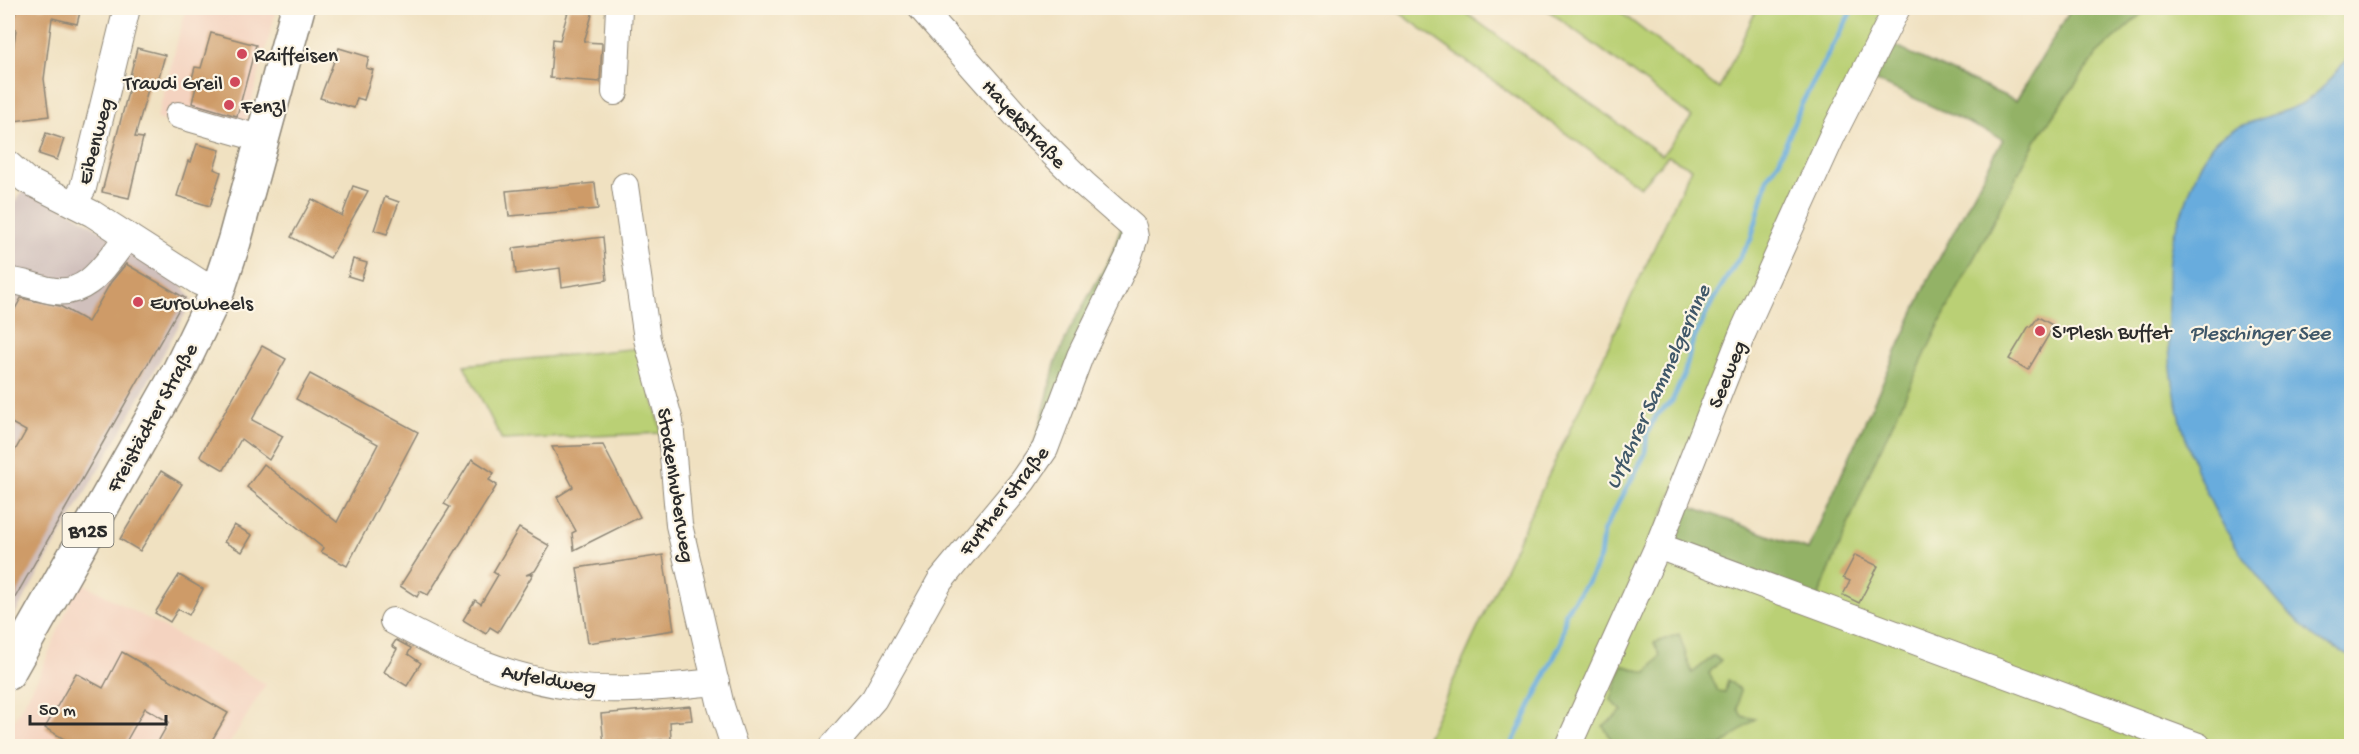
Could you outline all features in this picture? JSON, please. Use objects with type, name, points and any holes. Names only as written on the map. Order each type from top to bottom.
[{"type":"main road","name":"Freistädter Straße","points":[[8,673],[179,371],[218,290],[234,242],[298,8]]},
{"type":"street","name":"Eibenweg","points":[[74,204],[83,188],[127,8]]},
{"type":"street","points":[[615,92],[620,8]]},
{"type":"street","name":"Hayekstraße","points":[[921,8],[1029,130],[1084,184],[1127,221],[1135,232]]},
{"type":"street","name":"Seeweg","points":[[1568,747],[1658,546],[1748,322],[1833,135],[1897,8]]},
{"type":"street","points":[[178,115],[262,139]]},
{"type":"street","name":"Eibenweg","points":[[8,164],[27,180],[74,204],[218,290]]},
{"type":"street","name":"Stockenhuberweg","points":[[625,186],[647,339],[670,422],[679,525],[716,682],[734,747]]},
{"type":"street","name":"Further Straße","points":[[833,747],[860,718],[884,682],[940,581],[1023,481],[1045,449],[1061,413],[1080,356],[1128,258],[1135,232]]},
{"type":"street","points":[[8,281],[68,293],[85,286],[104,267],[128,236]]},
{"type":"street","points":[[1658,546],[2198,747]]},
{"type":"street","name":"Aufeldweg","points":[[393,621],[442,648],[479,663],[552,683],[603,689],[716,682]]},
{"type":"shaded area","points":[[186,8],[277,8],[241,140],[157,119]]},
{"type":"shaded area","points":[[24,190],[70,211],[180,280],[192,301],[128,419],[8,626],[8,211]]},
{"type":"shaded area","points":[[79,581],[266,684],[228,746],[8,746],[8,731],[39,676]]},
{"type":"green space","points":[[1393,8],[1459,8],[1662,155],[1692,117],[1545,8],[1615,8],[1719,89],[1757,8],[1889,8],[1560,746],[1423,746],[1691,168],[1668,156],[1640,187]]},
{"type":"green space","points":[[2075,8],[2351,8],[2351,746],[1577,746],[1681,503],[1808,550],[1930,276],[2003,139],[1885,42],[2016,101],[2070,11]]},
{"type":"green space","points":[[2075,8],[2148,8],[2097,54],[2036,140],[1940,323],[1872,467],[1818,598],[1670,542],[1685,504],[1808,550],[1930,276],[2003,139],[1868,77],[1885,42],[2016,101],[2070,11]]},
{"type":"green space","points":[[1122,226],[1127,236],[1026,468],[1042,419],[1055,364],[1070,329],[1111,256]]},
{"type":"green space","points":[[640,348],[662,433],[502,440],[464,365]]},
{"type":"green space","points":[[1679,634],[1692,673],[1714,656],[1721,660],[1709,673],[1718,691],[1725,692],[1728,680],[1740,690],[1738,709],[1742,716],[1755,719],[1721,746],[1612,746],[1613,742],[1603,726],[1622,711],[1611,700],[1622,665],[1647,673],[1660,656],[1654,643]]},
{"type":"water","name":"Pleschinger See","points":[[2351,52],[2351,658],[2317,639],[2273,595],[2231,539],[2214,508],[2187,442],[2178,407],[2168,337],[2168,271],[2170,249],[2175,231],[2198,171],[2212,145],[2219,138],[2240,126],[2301,104],[2316,94]]},
{"type":"building","points":[[17,8],[81,8],[77,24],[52,18],[44,79],[49,116],[15,121],[9,78],[16,29],[11,28]]},
{"type":"building","points":[[569,8],[594,8],[584,42],[602,43],[600,82],[550,78],[553,39],[560,40]]},
{"type":"building","points":[[211,33],[256,45],[237,116],[192,103],[196,87],[190,86],[195,67],[201,68]]},
{"type":"building","points":[[137,48],[165,55],[157,84],[150,82],[135,137],[143,138],[129,198],[102,192],[132,77],[130,76]]},
{"type":"building","points":[[339,48],[369,57],[366,68],[373,70],[364,100],[357,98],[354,108],[320,98]]},
{"type":"building","points":[[46,133],[64,139],[57,160],[39,154]]},
{"type":"building","points":[[197,144],[220,150],[214,169],[221,172],[210,206],[177,196],[188,161],[191,162]]},
{"type":"building","points":[[595,183],[598,209],[509,216],[506,191]]},
{"type":"building","points":[[353,186],[368,191],[330,258],[291,237],[312,199],[342,216]]},
{"type":"building","points":[[385,197],[399,202],[387,234],[374,230]]},
{"type":"building","points":[[603,237],[607,280],[562,287],[560,268],[516,274],[513,248]]},
{"type":"building","points":[[353,259],[367,263],[361,280],[348,276]]},
{"type":"building","points":[[126,264],[185,298],[8,610],[8,463],[26,431],[8,421],[8,322],[21,298],[60,306],[88,322],[111,282]]},
{"type":"building","points":[[2038,317],[2054,326],[2028,370],[2009,359],[2029,326],[2031,327]]},
{"type":"building","points":[[262,346],[286,359],[252,420],[283,436],[269,460],[241,439],[224,470],[200,456]]},
{"type":"building","points":[[310,374],[418,432],[347,566],[321,552],[323,548],[247,487],[264,464],[337,522],[378,444],[296,399]]},
{"type":"building","points":[[603,445],[640,517],[574,550],[572,533],[576,531],[557,497],[573,487],[552,447]]},
{"type":"building","points":[[472,459],[494,473],[489,480],[497,485],[428,595],[420,591],[417,597],[400,586],[450,507],[444,504]]},
{"type":"building","points":[[161,471],[182,484],[140,551],[120,539]]},
{"type":"building","points":[[234,525],[252,535],[242,552],[224,542]]},
{"type":"building","points":[[519,528],[550,546],[535,571],[526,575],[533,574],[498,632],[490,627],[486,634],[463,620],[475,600],[481,604],[498,575],[493,572]]},
{"type":"building","points":[[663,555],[674,630],[588,643],[577,568]]},
{"type":"building","points":[[1855,555],[1878,566],[1859,603],[1843,595],[1850,581],[1843,578]]},
{"type":"building","points":[[179,575],[203,589],[189,615],[178,609],[170,622],[155,613]]},
{"type":"building","points":[[396,640],[411,648],[408,654],[421,663],[407,686],[384,672],[397,649],[392,646]]},
{"type":"building","points":[[122,652],[228,713],[208,747],[155,747],[169,722],[145,708],[123,747],[78,747],[45,728],[76,673],[103,688]]},
{"type":"building","points":[[690,706],[692,720],[670,722],[671,739],[604,745],[601,714]]},
{"type":"waterway","name":"Urfahrer Sammelgerinne","points":[[1511,746],[1561,643],[1566,611],[1591,577],[1600,557],[1603,532],[1645,454],[1647,433],[1656,416],[1672,401],[1684,375],[1692,343],[1713,300],[1751,239],[1768,177],[1779,161],[1801,105],[1853,8]]},
{"type":"place","name":"Raiffeisen","points":[[242,54]]},
{"type":"place","name":"Traudi Greil","points":[[235,82]]},
{"type":"place","name":"Fenzl","points":[[229,105]]},
{"type":"place","name":"Eurowheels","points":[[138,302]]},
{"type":"place","name":"S'Plesh Buffet","points":[[2040,331]]}]
